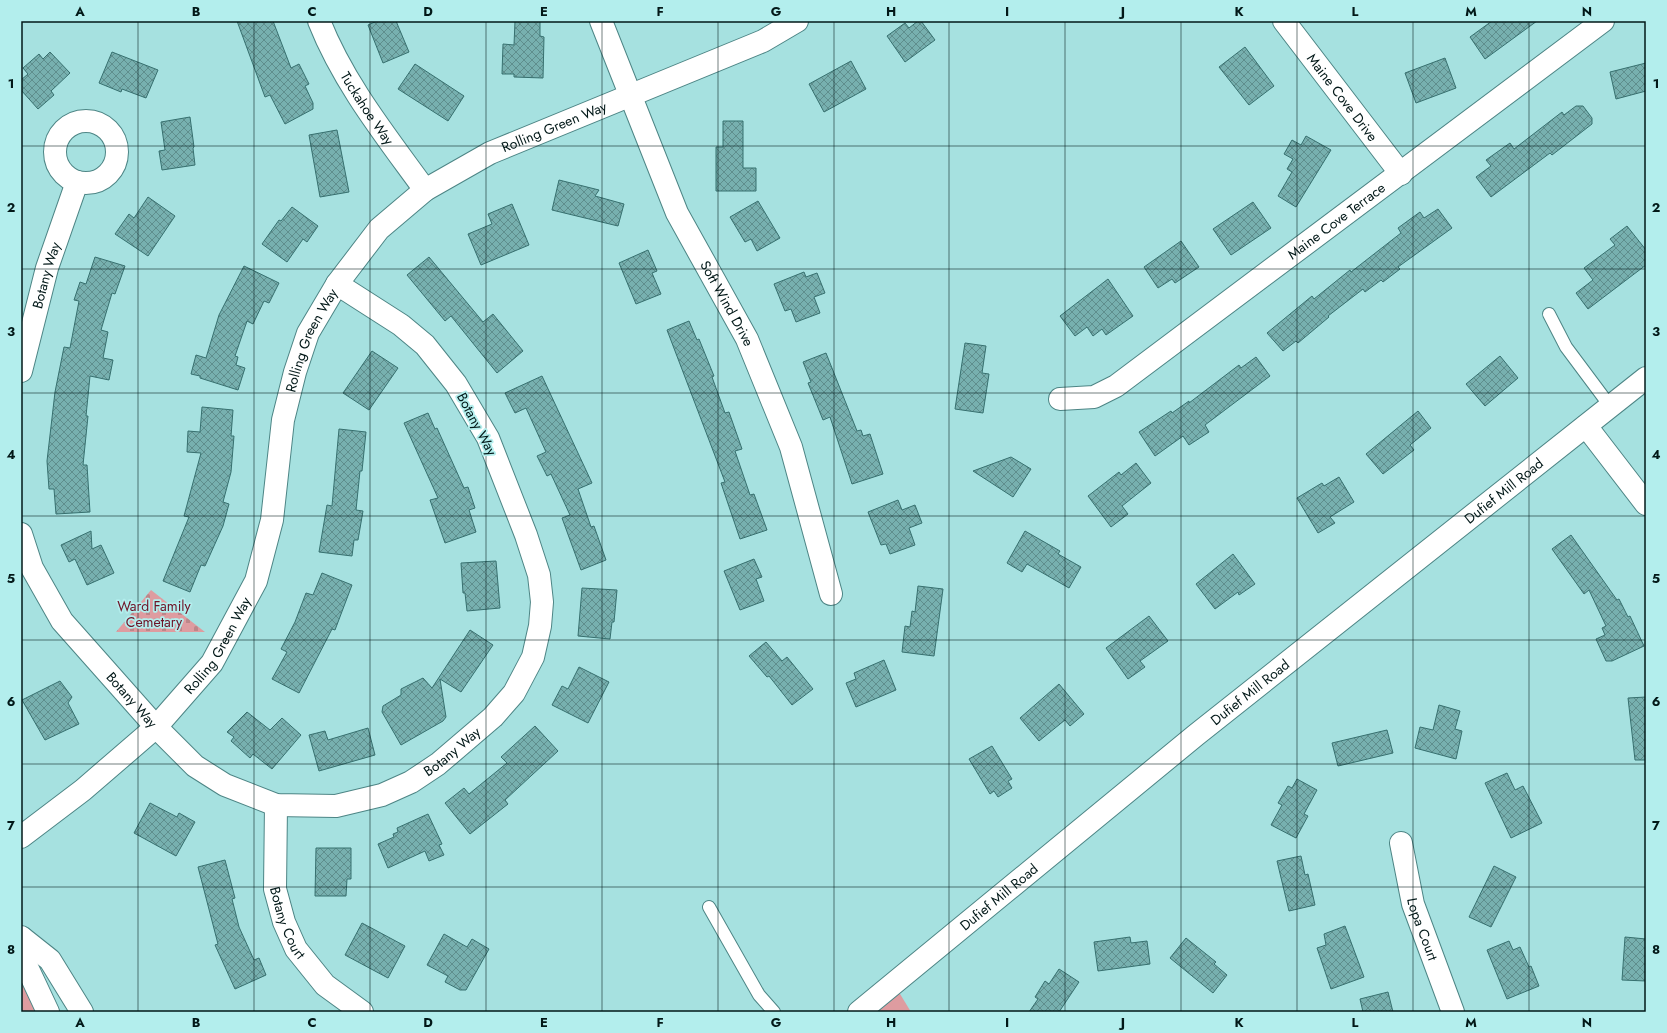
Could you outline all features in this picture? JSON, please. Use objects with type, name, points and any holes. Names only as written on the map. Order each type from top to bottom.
[{"type":"street","name":"Tuckahoe Way","points":[[319,21],[326,39],[360,100],[425,190]]},
{"type":"street","name":"Soft Wind Drive","points":[[601,21],[632,96],[677,213],[747,339],[791,447],[831,594]]},
{"type":"street","name":"Rolling Green Way","points":[[21,837],[83,790],[156,727],[212,663],[256,581],[272,520],[283,420],[295,372],[308,332],[337,284],[379,229],[425,190],[490,153],[763,41],[797,21]]},
{"type":"street","name":"Maine Cove Drive","points":[[1284,21],[1401,174]]},
{"type":"street","name":"Maine Cove Terrace","points":[[1060,399],[1094,397],[1116,386],[1401,174],[1603,21]]},
{"type":"street","name":"Botany Way","points":[[21,371],[46,268],[77,182]]},
{"type":"street","name":"Botany Way","points":[[21,534],[32,568],[62,621],[156,727],[195,766],[225,785],[276,805],[336,806],[382,795],[411,782],[438,764],[493,717],[514,694],[533,657],[540,626],[542,602],[539,575],[526,535],[484,431],[456,384],[425,345],[401,324],[337,284]]},
{"type":"street","name":"Dufief Mill Road","points":[[859,1012],[1196,735],[1646,378]]},
{"type":"street","points":[[1586,426],[1646,504]]},
{"type":"street","name":"Botany Court","points":[[276,805],[275,889],[284,922],[296,949],[325,985],[362,1012]]},
{"type":"street","name":"Lopa Court","points":[[1401,843],[1413,904],[1453,1012]]},
{"type":"street","points":[[21,938],[26,965],[48,1012]]},
{"type":"street","points":[[21,938],[50,960],[82,1012]]},
{"type":"lane","points":[[1550,314],[1566,347],[1610,406]]},
{"type":"lane","points":[[709,907],[759,995],[774,1012]]},
{"type":"green space","name":"Ward Family Cemetary","points":[[151,590],[205,632],[116,632]]},
{"type":"green space","points":[[21,981],[36,1012],[21,1012]]},
{"type":"green space","points":[[894,984],[911,1012],[859,1012]]},
{"type":"building","points":[[237,21],[273,21],[291,68],[299,64],[309,84],[305,86],[313,103],[313,109],[285,124],[270,95],[265,97]]},
{"type":"building","points":[[377,21],[396,21],[409,52],[383,63],[368,25]]},
{"type":"building","points":[[515,21],[540,21],[540,36],[544,37],[543,78],[514,77],[514,74],[502,74],[503,44],[514,45]]},
{"type":"building","points":[[918,21],[921,21],[935,40],[905,62],[887,36],[905,23],[909,28]]},
{"type":"building","points":[[1492,21],[1537,21],[1485,59],[1470,37]]},
{"type":"building","points":[[1245,47],[1274,86],[1249,105],[1219,67]]},
{"type":"building","points":[[50,52],[70,73],[51,91],[54,95],[38,109],[21,90],[21,80],[28,74],[23,68],[39,54],[43,59]]},
{"type":"building","points":[[112,52],[158,70],[146,98],[122,89],[121,92],[99,83]]},
{"type":"building","points":[[1445,58],[1456,88],[1416,103],[1405,73]]},
{"type":"building","points":[[851,61],[866,89],[824,112],[809,84]]},
{"type":"building","points":[[1646,63],[1646,91],[1616,99],[1610,72]]},
{"type":"building","points":[[415,64],[464,96],[448,121],[398,89]]},
{"type":"building","points":[[1576,106],[1583,106],[1592,118],[1592,124],[1552,155],[1550,153],[1491,197],[1476,177],[1491,166],[1486,160],[1510,143],[1514,149],[1562,112],[1564,115]]},
{"type":"building","points":[[190,117],[195,165],[162,170],[159,151],[165,150],[161,122]]},
{"type":"building","points":[[723,121],[743,121],[743,168],[756,168],[756,191],[716,191],[716,147],[723,147]]},
{"type":"building","points":[[337,130],[349,192],[320,197],[309,135]]},
{"type":"building","points":[[1306,136],[1331,150],[1296,207],[1278,196],[1292,172],[1287,169],[1293,159],[1284,154],[1292,140],[1301,145]]},
{"type":"building","points":[[559,180],[599,190],[595,196],[624,204],[618,226],[552,210]]},
{"type":"building","points":[[148,197],[175,216],[148,256],[115,234],[129,214],[134,218]]},
{"type":"building","points":[[758,201],[780,238],[757,251],[751,239],[745,242],[730,217]]},
{"type":"building","points":[[1253,202],[1271,228],[1231,255],[1213,229]]},
{"type":"building","points":[[512,204],[529,245],[481,265],[468,234],[492,224],[488,214]]},
{"type":"building","points":[[292,207],[318,226],[307,242],[303,239],[287,262],[262,244],[279,220],[281,221]]},
{"type":"building","points":[[1438,209],[1452,228],[1398,267],[1400,269],[1383,282],[1381,280],[1365,292],[1363,289],[1328,316],[1329,317],[1298,343],[1296,341],[1283,351],[1267,333],[1312,296],[1314,299],[1350,270],[1351,272],[1401,233],[1398,228],[1420,212],[1424,218]]},
{"type":"building","points":[[1627,226],[1646,250],[1646,265],[1588,309],[1576,293],[1593,280],[1584,268],[1615,245],[1610,239]]},
{"type":"building","points":[[1181,241],[1199,267],[1175,283],[1172,279],[1158,288],[1144,267]]},
{"type":"building","points":[[648,250],[657,271],[652,273],[661,294],[636,304],[619,263]]},
{"type":"building","points":[[95,257],[125,266],[115,294],[112,293],[101,330],[108,332],[103,358],[113,360],[109,380],[90,376],[83,465],[87,465],[90,512],[56,514],[54,489],[49,489],[47,461],[55,392],[64,347],[70,348],[79,301],[74,300],[80,282],[86,284]]},
{"type":"building","points":[[429,257],[483,322],[493,314],[523,351],[497,373],[451,316],[445,321],[407,275]]},
{"type":"building","points":[[244,266],[279,283],[269,303],[264,301],[253,324],[247,321],[235,356],[238,357],[236,365],[245,368],[238,390],[191,374],[196,355],[206,358],[219,315]]},
{"type":"building","points":[[804,272],[806,277],[817,273],[825,293],[814,297],[820,313],[796,322],[791,309],[785,311],[774,284]]},
{"type":"building","points":[[1108,279],[1133,316],[1106,335],[1102,329],[1093,336],[1087,327],[1075,336],[1060,316]]},
{"type":"building","points":[[689,321],[697,340],[699,339],[714,376],[712,377],[725,413],[729,412],[742,449],[735,451],[750,495],[754,494],[767,530],[740,539],[721,483],[725,482],[667,330]]},
{"type":"building","points":[[965,343],[986,346],[982,373],[989,374],[983,413],[955,409]]},
{"type":"building","points":[[372,351],[398,368],[369,410],[343,393]]},
{"type":"building","points":[[826,353],[857,431],[861,430],[863,436],[870,434],[883,474],[852,484],[830,417],[823,420],[808,383],[811,382],[803,362]]},
{"type":"building","points":[[1500,356],[1518,378],[1485,406],[1466,384]]},
{"type":"building","points":[[1256,357],[1270,376],[1205,425],[1209,432],[1189,445],[1183,436],[1155,456],[1139,432],[1171,411],[1172,413],[1189,401],[1189,403],[1239,365],[1241,368]]},
{"type":"building","points":[[542,376],[592,483],[578,489],[591,527],[594,526],[606,560],[581,570],[562,518],[570,515],[551,474],[547,476],[537,456],[546,452],[526,408],[515,413],[505,393]]},
{"type":"building","points":[[202,407],[233,410],[231,436],[234,436],[231,472],[223,502],[229,504],[223,526],[205,566],[201,565],[190,592],[163,581],[189,517],[184,516],[201,453],[187,452],[188,431],[200,432]]},
{"type":"building","points":[[1418,411],[1431,428],[1410,445],[1414,450],[1383,474],[1366,454]]},
{"type":"building","points":[[428,413],[435,429],[437,428],[464,488],[468,487],[475,508],[469,510],[476,532],[445,543],[430,500],[438,498],[404,423]]},
{"type":"building","points":[[339,429],[366,432],[356,510],[363,511],[358,540],[354,540],[352,556],[319,552],[327,505],[332,506]]},
{"type":"building","points":[[1011,457],[1031,469],[1013,497],[973,471]]},
{"type":"building","points":[[1136,463],[1151,483],[1122,506],[1128,514],[1111,527],[1088,496],[1119,472],[1121,475]]},
{"type":"building","points":[[1339,477],[1354,502],[1330,517],[1335,523],[1318,533],[1297,498],[1322,483],[1324,486]]},
{"type":"building","points":[[898,500],[902,510],[915,505],[922,523],[909,528],[915,545],[890,554],[886,544],[881,545],[868,512]]},
{"type":"building","points":[[91,531],[92,549],[101,545],[114,573],[87,585],[75,559],[69,562],[61,545]]},
{"type":"building","points":[[1025,531],[1060,551],[1058,554],[1081,567],[1069,588],[1027,564],[1022,572],[1007,563]]},
{"type":"building","points":[[1571,535],[1617,600],[1619,599],[1628,617],[1630,616],[1644,646],[1612,661],[1606,661],[1596,639],[1605,635],[1602,628],[1606,626],[1589,590],[1584,594],[1552,549]]},
{"type":"building","points":[[1233,554],[1255,584],[1239,595],[1238,592],[1215,609],[1196,584]]},
{"type":"building","points":[[754,559],[762,577],[756,579],[764,601],[740,610],[724,571]]},
{"type":"building","points":[[496,561],[500,608],[467,611],[465,593],[463,593],[461,563]]},
{"type":"building","points":[[322,573],[352,585],[335,630],[332,629],[299,693],[272,679],[287,652],[281,649],[295,622],[306,593],[313,595]]},
{"type":"building","points":[[918,586],[943,589],[934,656],[902,652],[905,626],[910,627],[912,611],[915,612]]},
{"type":"building","points":[[582,588],[617,590],[614,622],[612,622],[610,639],[578,636]]},
{"type":"building","points":[[1149,616],[1168,641],[1140,661],[1145,667],[1128,679],[1106,648]]},
{"type":"building","points":[[470,630],[493,645],[461,692],[440,679],[446,717],[443,721],[401,745],[382,712],[383,706],[401,695],[401,689],[423,678],[432,688]]},
{"type":"building","points":[[766,642],[782,661],[787,657],[813,689],[792,705],[769,676],[767,677],[749,656]]},
{"type":"building","points":[[884,660],[896,690],[856,707],[846,683],[856,679],[854,673]]},
{"type":"building","points":[[579,667],[609,682],[588,723],[552,705],[562,686],[568,689]]},
{"type":"building","points":[[60,681],[72,697],[68,703],[79,724],[45,740],[22,700]]},
{"type":"building","points":[[1059,684],[1084,714],[1070,726],[1065,720],[1039,741],[1020,718]]},
{"type":"building","points":[[1646,697],[1646,760],[1635,760],[1628,698]]},
{"type":"building","points":[[1439,705],[1460,711],[1455,729],[1462,731],[1456,759],[1415,748],[1420,727],[1433,730]]},
{"type":"building","points":[[247,712],[270,730],[282,718],[301,735],[272,769],[253,754],[250,758],[231,741],[234,737],[227,732]]},
{"type":"building","points":[[535,726],[558,751],[505,800],[508,804],[470,834],[445,803],[464,788],[469,794],[507,763],[501,757]]},
{"type":"building","points":[[368,728],[375,755],[319,771],[309,735],[325,731],[328,740]]},
{"type":"building","points":[[1387,730],[1393,753],[1338,766],[1332,743]]},
{"type":"building","points":[[992,746],[1012,779],[1008,781],[1012,788],[998,797],[994,791],[990,794],[969,759]]},
{"type":"building","points":[[1507,773],[1515,790],[1523,786],[1542,823],[1511,838],[1485,783]]},
{"type":"building","points":[[1297,779],[1317,790],[1304,814],[1308,816],[1296,838],[1271,825],[1282,805],[1278,803],[1288,786],[1292,788]]},
{"type":"building","points":[[150,803],[177,817],[179,813],[195,822],[176,856],[134,833]]},
{"type":"building","points":[[428,814],[442,844],[439,845],[444,855],[429,861],[425,851],[388,868],[378,844],[394,837],[393,834],[398,832],[397,828]]},
{"type":"building","points":[[316,848],[351,848],[351,879],[347,879],[346,896],[315,896]]},
{"type":"building","points":[[1301,856],[1305,875],[1308,874],[1315,905],[1289,911],[1277,861]]},
{"type":"building","points":[[225,860],[235,898],[232,899],[239,927],[254,960],[259,958],[266,975],[235,989],[215,945],[218,944],[198,867]]},
{"type":"building","points":[[1494,866],[1516,877],[1491,927],[1469,917]]},
{"type":"building","points":[[362,923],[405,946],[388,978],[345,955]]},
{"type":"building","points":[[1345,926],[1364,977],[1331,989],[1317,948],[1326,945],[1324,934]]},
{"type":"building","points":[[444,934],[467,947],[472,939],[489,949],[466,990],[460,990],[445,982],[448,976],[427,965]]},
{"type":"building","points":[[1130,937],[1131,943],[1147,941],[1150,964],[1098,971],[1094,942]]},
{"type":"building","points":[[1625,937],[1646,939],[1646,981],[1622,980]]},
{"type":"building","points":[[1186,938],[1216,962],[1214,964],[1227,975],[1213,993],[1170,958]]},
{"type":"building","points":[[1509,941],[1513,950],[1520,947],[1529,967],[1531,966],[1539,986],[1507,999],[1487,950]]},
{"type":"building","points":[[1059,969],[1079,982],[1059,1012],[1029,1012],[1038,999],[1035,997],[1045,981],[1049,984]]},
{"type":"building","points":[[1388,992],[1393,1012],[1363,1012],[1360,999]]}]
